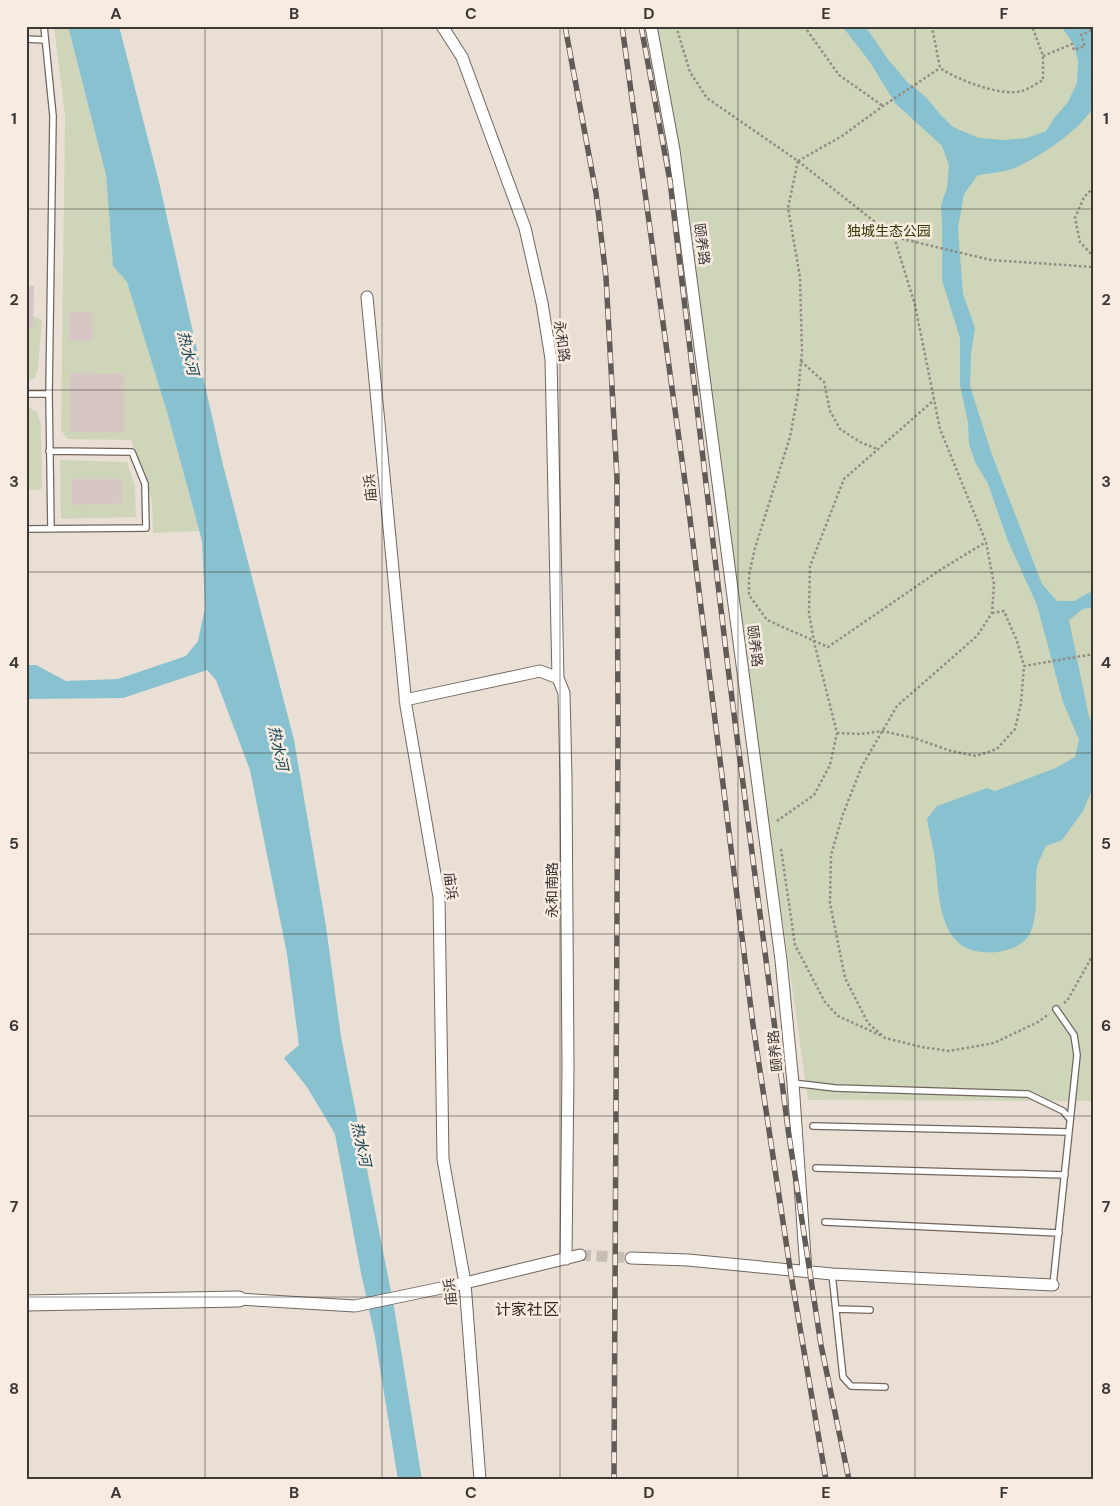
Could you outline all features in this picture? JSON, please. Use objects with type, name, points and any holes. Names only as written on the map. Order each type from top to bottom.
[{"type":"street","name":"永和路","points":[[442,26],[462,57],[525,228],[542,303],[551,359],[558,678]]},
{"type":"street","name":"颐养路","points":[[651,26],[674,150],[780,951],[793,1083],[806,1271]]},
{"type":"street","name":"庙浜","points":[[368,297],[405,700],[439,897],[443,1159],[465,1283],[480,1480]]},
{"type":"street","points":[[405,700],[540,671],[558,678]]},
{"type":"street","name":"永和南路","points":[[558,678],[564,693],[566,778],[568,1067],[566,1260]]},
{"type":"street","points":[[26,1303],[239,1299],[355,1306],[465,1283],[566,1260],[580,1255]]},
{"type":"street","points":[[631,1258],[688,1260],[832,1274],[1053,1285]]},
{"type":"lane","points":[[44,26],[53,116],[49,394],[51,529]]},
{"type":"lane","points":[[26,39],[45,40]]},
{"type":"lane","points":[[26,394],[49,394]]},
{"type":"lane","points":[[26,529],[146,528],[145,484],[132,452],[49,451]]},
{"type":"lane","points":[[1053,1285],[1077,1055],[1074,1035],[1056,1009]]},
{"type":"lane","points":[[793,1083],[835,1088],[1028,1094],[1063,1111],[1070,1120]]},
{"type":"lane","points":[[813,1126],[1069,1132]]},
{"type":"lane","points":[[816,1168],[1065,1175]]},
{"type":"lane","points":[[825,1222],[1058,1233]]},
{"type":"lane","points":[[832,1274],[843,1377],[851,1386],[886,1387]]},
{"type":"lane","points":[[836,1309],[870,1310]]},
{"type":"path","points":[[676,26],[690,72],[707,98],[798,161],[894,237],[990,260],[1094,267]]},
{"type":"path","points":[[804,26],[839,75],[883,106]]},
{"type":"path","points":[[930,26],[933,32],[940,68],[949,74],[981,87],[1001,91],[1022,91],[1043,80],[1043,56],[1032,26]]},
{"type":"path","points":[[1043,56],[1072,44],[1074,50],[1085,46],[1081,35],[1094,29]]},
{"type":"path","points":[[940,68],[894,98],[842,136],[798,161],[788,208],[800,277],[801,361],[798,394],[790,438],[755,548],[749,575],[749,595],[767,620],[828,647],[940,570],[986,542]]},
{"type":"path","points":[[1094,187],[1084,197],[1075,218],[1080,242],[1094,257]]},
{"type":"path","points":[[885,1038],[868,1024],[845,978],[830,903],[831,856],[843,814],[862,766],[896,706],[977,636],[992,613],[994,584],[986,542],[940,429],[914,305],[894,237]]},
{"type":"path","points":[[801,361],[824,382],[830,411],[840,429],[860,442],[878,449]]},
{"type":"path","points":[[778,830],[777,820],[814,795],[830,765],[837,733],[814,642],[809,613],[810,566],[844,479],[934,400]]},
{"type":"path","points":[[837,733],[861,734],[882,731],[914,738],[951,751],[976,756],[997,749],[1015,729],[1022,703],[1024,666],[1017,641],[1004,612],[992,613]]},
{"type":"path","points":[[1024,666],[1094,654]]},
{"type":"path","points":[[781,849],[795,945],[825,1002],[838,1016],[885,1038],[949,1052],[994,1043],[1038,1022],[1067,1000],[1094,953]]},
{"type":"green space","points":[[54,26],[68,26],[106,175],[113,266],[127,282],[167,412],[199,531],[153,533],[152,500],[131,440],[67,439],[61,430],[65,116]]},
{"type":"green space","name":"独城生态公园","points":[[650,26],[1094,26],[1094,1101],[808,1100],[713,425]]},
{"type":"green space","points":[[26,314],[42,320],[38,369],[35,378],[26,381]]},
{"type":"green space","points":[[26,406],[37,412],[41,425],[42,489],[29,490],[29,520],[26,520]]},
{"type":"green space","points":[[60,460],[127,462],[135,486],[136,517],[61,519]]},
{"type":"water","name":"热水河","points":[[68,26],[119,26],[159,182],[223,465],[294,740],[326,926],[341,1037],[394,1307],[422,1480],[398,1480],[375,1337],[335,1134],[307,1087],[284,1058],[299,1045],[287,954],[250,770],[216,680],[207,670],[123,698],[26,699],[26,665],[36,665],[66,681],[118,679],[186,656],[198,641],[205,608],[202,541],[167,412],[127,282],[113,266],[106,175]]},
{"type":"water","points":[[842,26],[864,26],[908,83],[925,96],[953,127],[979,138],[1004,140],[1027,138],[1046,131],[1068,102],[1077,83],[1078,61],[1074,45],[1061,26],[1092,26],[1094,30],[1094,106],[1088,115],[1061,140],[1021,165],[1000,172],[978,175],[964,194],[958,228],[963,294],[975,328],[971,354],[970,386],[991,452],[1042,584],[1057,601],[1074,601],[1094,590],[1094,607],[1083,609],[1069,620],[1089,717],[1094,724],[1094,786],[1083,811],[1062,840],[1046,846],[1037,867],[1036,907],[1031,931],[1025,940],[1007,950],[982,952],[968,949],[957,941],[949,930],[940,903],[935,860],[927,819],[937,806],[987,788],[995,791],[1056,768],[1075,757],[1079,740],[1063,702],[1037,605],[1008,541],[988,484],[975,462],[969,444],[968,423],[960,385],[960,338],[942,280],[941,205],[947,188],[949,165],[942,146],[895,103],[870,62]]},
{"type":"building","points":[[26,286],[34,286],[33,327],[26,327]]},
{"type":"building","points":[[69,312],[92,312],[93,341],[69,341]]},
{"type":"building","points":[[70,373],[124,374],[124,432],[70,432]]},
{"type":"building","points":[[72,479],[121,479],[123,503],[72,505]]},
{"type":"tunnel","points":[[580,1255],[631,1258]]},
{"type":"railway","points":[[565,26],[596,193],[606,277],[617,478],[618,727],[614,1480]]},
{"type":"railway","points":[[622,26],[689,511],[753,1025],[792,1281],[826,1480]]},
{"type":"railway","points":[[641,26],[670,181],[728,668],[788,1129],[821,1345],[849,1480]]},
{"type":"district","name":"计家社区","points":[[527,1309]]}]
